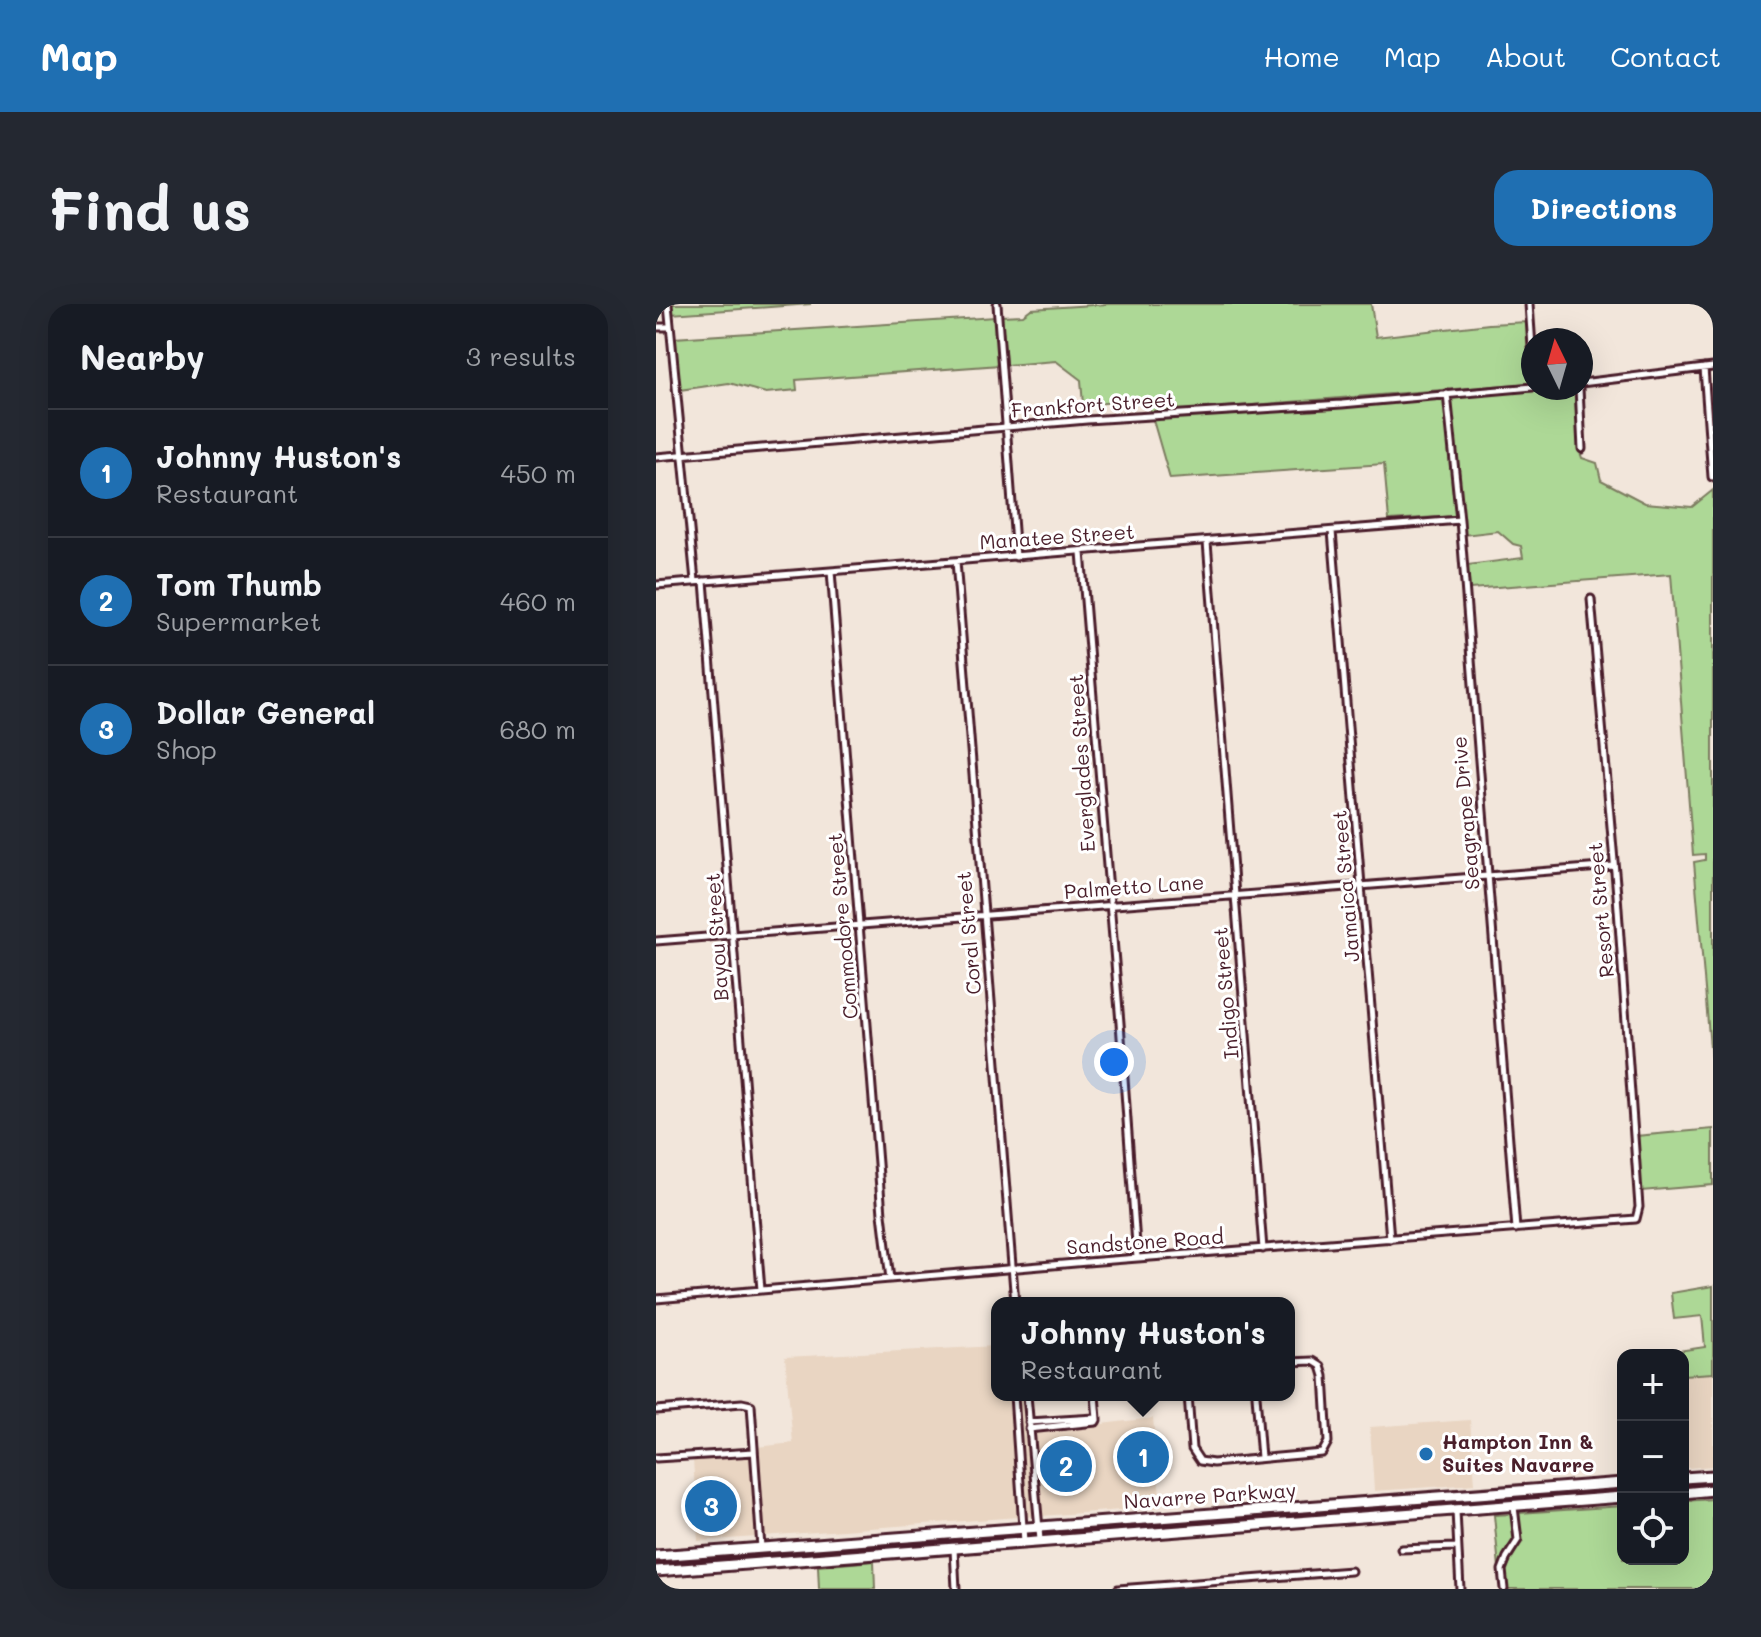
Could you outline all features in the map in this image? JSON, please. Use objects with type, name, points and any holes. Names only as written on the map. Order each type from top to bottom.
[{"type":"highway","points":[[1689,1478],[1712,1476]]},
{"type":"highway","name":"Navarre Parkway","points":[[656,1556],[1617,1483]]},
{"type":"highway","points":[[1689,1492],[1712,1490]]},
{"type":"highway","name":"Navarre Parkway","points":[[656,1571],[1617,1497]]},
{"type":"highway","points":[[828,1558],[832,1550],[850,1541]]},
{"type":"highway","points":[[798,1560],[823,1543]]},
{"type":"street","points":[[668,304],[695,581]]},
{"type":"street","points":[[997,304],[1016,557]]},
{"type":"street","points":[[1529,304],[1531,328]]},
{"type":"street","points":[[656,327],[669,327]]},
{"type":"street","points":[[1593,383],[1713,367]]},
{"type":"street","points":[[1704,368],[1712,477]]},
{"type":"street","name":"Frankfort Street","points":[[656,457],[1521,388]]},
{"type":"street","name":"Seagrape Drive","points":[[1447,394],[1460,520],[1516,1229]]},
{"type":"street","points":[[1580,400],[1582,449]]},
{"type":"street","name":"Manatee Street","points":[[656,585],[1460,520]]},
{"type":"street","name":"Jamaica Street","points":[[1332,531],[1390,1239]]},
{"type":"street","name":"Indigo Street","points":[[1207,542],[1263,1249]]},
{"type":"street","name":"Everglades Street","points":[[1081,552],[1137,1258]]},
{"type":"street","name":"Coral Street","points":[[956,561],[1015,1297]]},
{"type":"street","name":"Commodore Street","points":[[831,571],[882,1214],[890,1279]]},
{"type":"street","name":"Bayou Street","points":[[704,581],[761,1290]]},
{"type":"street","name":"Resort Street","points":[[1591,599],[1639,1207],[1636,1219]]},
{"type":"street","name":"Palmetto Lane","points":[[656,941],[1614,866]]},
{"type":"street","name":"Sandstone Road","points":[[656,1299],[1636,1219]]},
{"type":"street","points":[[1188,1401],[1192,1449],[1197,1458],[1213,1463],[1319,1454],[1327,1446],[1324,1376],[1321,1366],[1313,1361],[1295,1362]]},
{"type":"street","points":[[1014,1401],[1024,1543]]},
{"type":"street","points":[[1027,1401],[1040,1541]]},
{"type":"street","points":[[1029,1426],[1097,1420],[1095,1401]]},
{"type":"street","points":[[1256,1401],[1261,1458]]},
{"type":"street","points":[[656,1410],[749,1404],[752,1407],[762,1548]]},
{"type":"street","points":[[656,1458],[754,1452]]},
{"type":"street","points":[[1712,1476],[1712,1490]]},
{"type":"street","points":[[1504,1589],[1502,1570],[1518,1540],[1514,1505]]},
{"type":"street","points":[[1456,1510],[1460,1589]]},
{"type":"street","points":[[1196,1515],[1196,1530]]},
{"type":"street","points":[[1401,1549],[1456,1547]]},
{"type":"street","points":[[954,1548],[956,1589]]},
{"type":"street","points":[[1118,1589],[1351,1571]]},
{"type":"shaded area","points":[[991,1346],[991,1401],[1011,1401],[1018,1517],[763,1536],[757,1447],[793,1443],[785,1357]]},
{"type":"shaded area","points":[[1713,1373],[1713,1466],[1689,1468],[1689,1375]]},
{"type":"shaded area","points":[[1017,1401],[1025,1401],[1035,1516],[1024,1517]]},
{"type":"shaded area","points":[[1153,1418],[1161,1507],[1041,1516],[1032,1432]]},
{"type":"shaded area","points":[[1470,1420],[1475,1484],[1374,1491],[1370,1427]]},
{"type":"shaded area","points":[[752,1455],[757,1537],[698,1541],[693,1459]]},
{"type":"green space","points":[[671,304],[811,304],[671,314]]},
{"type":"green space","points":[[1108,304],[1371,304],[1376,337],[1489,324],[1527,322],[1527,328],[1521,328],[1521,384],[1151,413],[1149,406],[1127,401],[1083,405],[1081,380],[1056,361],[1006,365],[1001,316],[1023,315],[1031,309]]},
{"type":"green space","points":[[995,317],[1000,365],[796,380],[797,390],[766,393],[729,383],[679,390],[674,338]]},
{"type":"green space","points":[[1521,391],[1521,400],[1576,400],[1580,452],[1582,458],[1597,463],[1601,480],[1645,503],[1692,507],[1713,490],[1713,1082],[1694,862],[1705,860],[1705,854],[1693,855],[1671,574],[1470,589],[1467,565],[1523,558],[1521,546],[1513,544],[1498,531],[1464,535],[1450,398]]},
{"type":"green space","points":[[1444,398],[1456,516],[1389,520],[1384,464],[1170,479],[1153,420]]},
{"type":"green space","points":[[1713,1129],[1713,1185],[1641,1191],[1636,1136]]},
{"type":"green space","points":[[1713,1286],[1713,1373],[1689,1375],[1689,1349],[1705,1347],[1702,1316],[1674,1319],[1671,1293]]},
{"type":"green space","points":[[1713,1499],[1713,1589],[1507,1589],[1506,1570],[1521,1540],[1519,1513],[1617,1506],[1617,1565],[1689,1565],[1689,1501]]},
{"type":"green space","points":[[1513,1514],[1515,1540],[1503,1563],[1501,1589],[1494,1515]]},
{"type":"green space","points":[[874,1561],[875,1589],[819,1589],[818,1566]]},
{"type":"place","name":"Hampton Inn & Suites Navarre","points":[[1426,1454]]},
{"type":"place","name":"Johnny Huston's","points":[[1143,1457]]},
{"type":"place","name":"Tom Thumb","points":[[1066,1466]]},
{"type":"place","name":"Dollar General","points":[[711,1506]]}]
